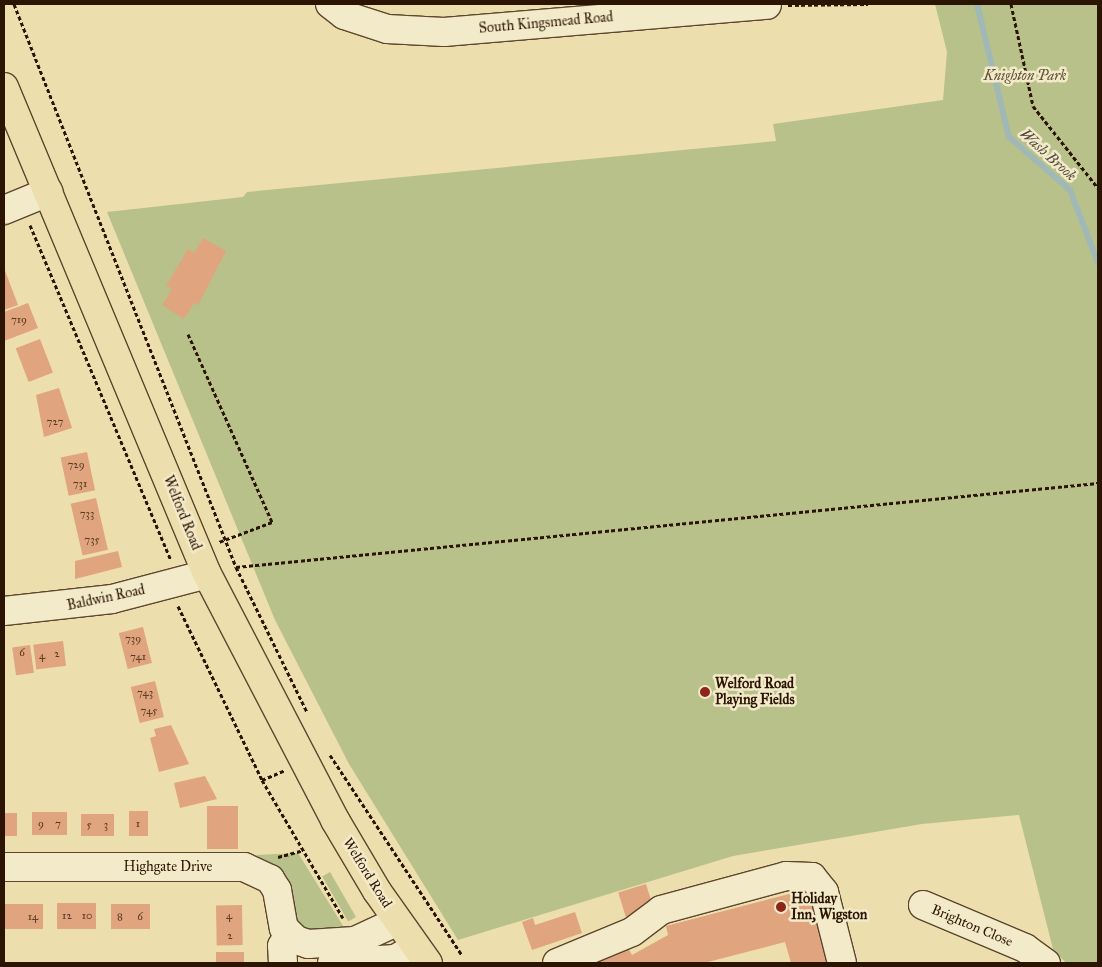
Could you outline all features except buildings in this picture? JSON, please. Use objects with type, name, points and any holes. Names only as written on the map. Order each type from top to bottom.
[{"type":"main road","name":"Welford Road","points":[[4,87],[202,562],[302,762],[398,921],[422,955]]},
{"type":"street","name":"South Kingsmead Road","points":[[330,4],[344,15],[387,29],[444,32],[768,5]]},
{"type":"street","points":[[4,210],[48,192]]},
{"type":"street","name":"Baldwin Road","points":[[4,611],[112,599],[202,562]]},
{"type":"street","name":"Highgate Drive","points":[[4,867],[244,867],[259,871],[277,890],[285,951],[308,944],[355,941],[398,921]]},
{"type":"street","points":[[557,963],[632,932],[661,910],[786,876],[812,877],[824,892],[842,963]]},
{"type":"street","name":"Brighton Close","points":[[923,905],[1024,948],[1046,963]]},
{"type":"street","points":[[332,963],[395,959],[422,955]]},
{"type":"path","points":[[14,4],[236,567],[309,714]]},
{"type":"path","points":[[768,5],[868,4]]},
{"type":"path","points":[[1011,4],[1033,106],[1098,188]]},
{"type":"path","points":[[188,334],[272,522],[225,540],[202,562]]},
{"type":"path","points":[[236,567],[1098,483]]},
{"type":"path","points":[[326,749],[462,955]]},
{"type":"green space","name":"Knighton Park","points":[[935,4],[1098,4],[1098,963],[1066,963],[1053,949],[1019,815],[922,824],[733,856],[458,940],[349,764],[275,620],[107,212],[243,197],[247,192],[776,141],[773,124],[943,100],[947,52]]},
{"type":"green space","points":[[298,853],[345,929],[321,934],[300,929],[280,874],[256,855]]},
{"type":"green space","points":[[330,872],[356,917],[348,922],[322,876]]},
{"type":"waterway","name":"Wash Brook","points":[[977,4],[1009,137],[1070,190],[1098,263]]},
{"type":"place","name":"Welford Road Playing Fields","points":[[705,692]]},
{"type":"place","name":"Holiday Inn, Wigston","points":[[781,907]]}]
